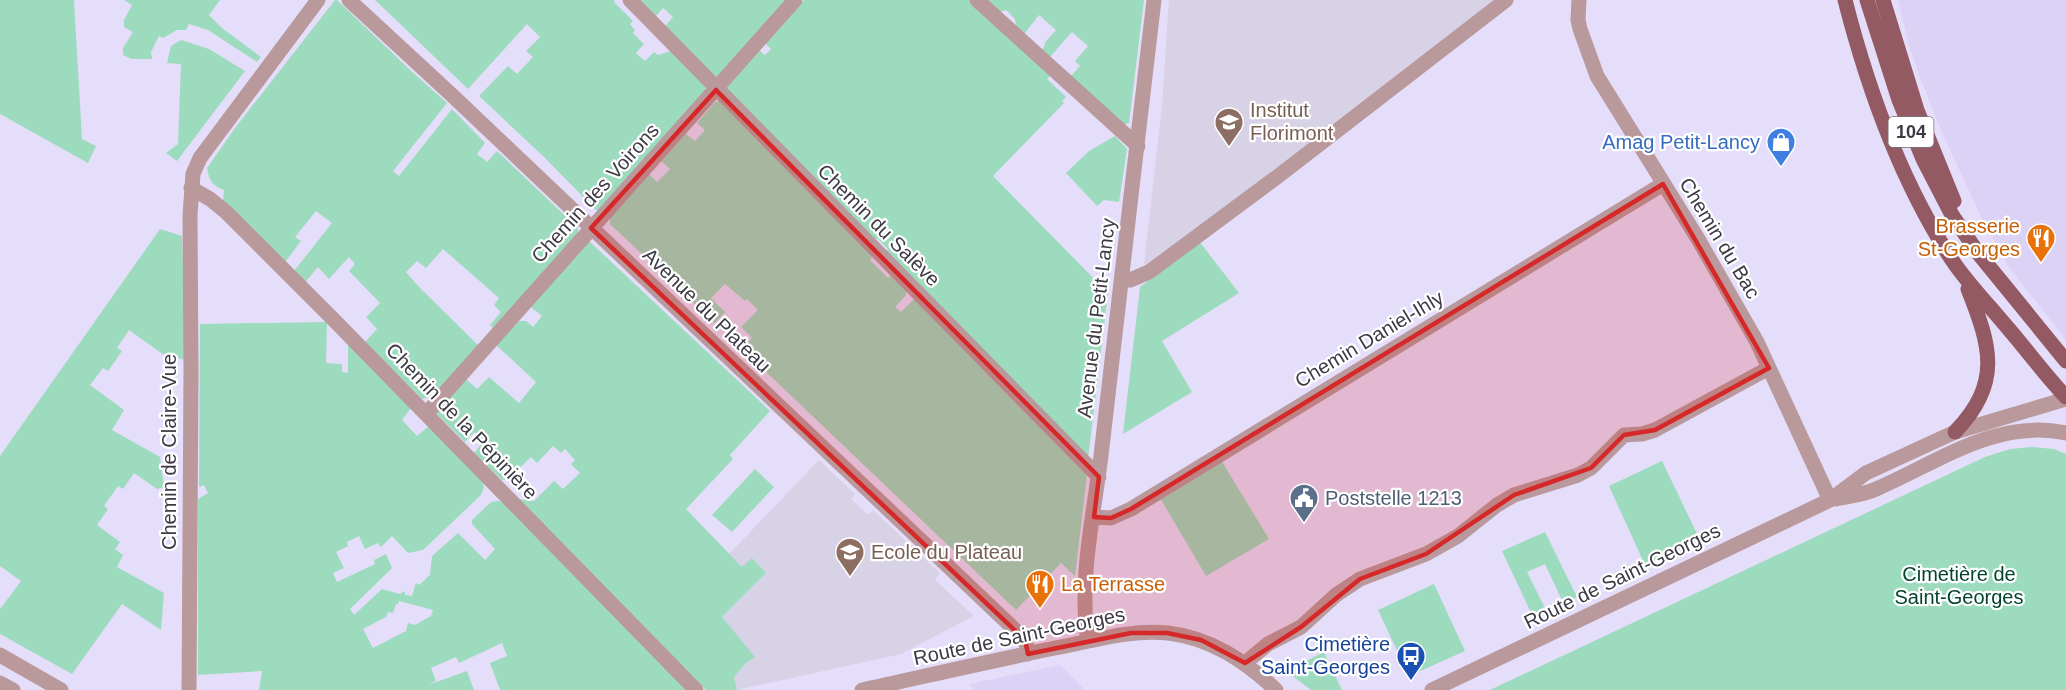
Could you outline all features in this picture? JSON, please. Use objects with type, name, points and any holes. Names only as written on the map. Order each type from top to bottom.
[{"type":"main road","name":"104","points":[[1845,0],[1866,73],[1894,147],[1918,200],[1963,276],[2066,398]]},
{"type":"main road","name":"104","points":[[1867,0],[1889,73],[1908,123],[1952,215],[1978,254],[2066,361]]},
{"type":"main road","points":[[1883,0],[1924,127],[1978,254]]},
{"type":"main road","points":[[1954,432],[1970,415],[1980,398],[1988,368],[1985,334],[1963,276]]},
{"type":"street","points":[[191,188],[193,174],[200,158],[318,0]]},
{"type":"street","name":"Avenue du Plateau","points":[[350,0],[1011,626],[1025,640],[1028,654]]},
{"type":"street","name":"Chemin du Salève","points":[[630,0],[1099,477]]},
{"type":"street","name":"Chemin des Voirons","points":[[426,414],[795,0]]},
{"type":"street","points":[[977,0],[1137,146]]},
{"type":"street","name":"Avenue du Petit-Lancy","points":[[1088,641],[1087,560],[1099,477],[1154,0]]},
{"type":"street","points":[[1122,279],[1130,280],[1149,272],[1277,177],[1506,0]]},
{"type":"street","name":"Chemin du Bac","points":[[1578,1],[1580,29],[1597,76],[1698,238],[1769,368],[1830,500]]},
{"type":"street","name":"Chemin Daniel-Ihly","points":[[1094,517],[1111,518],[1131,509],[1663,184]]},
{"type":"street","name":"Chemin de Claire-Vue","points":[[189,690],[191,188]]},
{"type":"street","name":"Chemin de la Pépinière","points":[[191,188],[226,212],[696,690]]},
{"type":"street","points":[[1245,663],[1268,644],[1301,627],[1336,595],[1360,579],[1426,554],[1458,536],[1497,505],[1514,495],[1578,475],[1591,468],[1624,435],[1642,434],[1655,430],[1769,368]]},
{"type":"street","name":"Route de Saint-Georges","points":[[1432,690],[1830,500],[1866,473],[1954,432],[2066,398]]},
{"type":"street","name":"Route de Saint-Georges","points":[[1830,500],[1873,490],[1996,435],[2030,430],[2066,433]]},
{"type":"street","name":"Route de Saint-Georges","points":[[862,690],[1131,633],[1167,633],[1201,640],[1245,663],[1276,690]]},
{"type":"street","points":[[0,655],[61,690]]},
{"type":"street","points":[[0,683],[13,690]]},
{"type":"highlighted area","points":[[716,90],[1099,477],[1094,517],[1111,518],[1131,509],[1663,184],[1769,368],[1655,430],[1624,435],[1591,468],[1514,495],[1426,554],[1360,579],[1301,627],[1245,663],[1201,640],[1167,633],[1131,633],[1028,654],[1025,640],[591,228]]},
{"type":"shaded area","name":"Institut Florimont","points":[[1169,0],[1494,0],[1149,266],[1144,264],[1162,105]]},
{"type":"shaded area","points":[[1898,0],[2066,0],[2066,340],[2008,266],[1985,225],[1943,135],[1921,80],[1909,45]]},
{"type":"shaded area","name":"Ecole du Plateau","points":[[819,460],[855,494],[851,499],[868,515],[873,510],[940,573],[935,580],[974,616],[901,654],[737,690],[734,677],[746,663],[722,617],[766,573],[752,558],[743,568],[729,554]]},
{"type":"shaded area","points":[[1060,665],[1085,690],[973,690],[970,684]]},
{"type":"green space","points":[[0,0],[74,0],[82,139],[96,146],[88,163],[0,114]]},
{"type":"green space","points":[[124,0],[220,0],[209,15],[222,28],[261,57],[257,62],[208,30],[189,24],[186,30],[177,30],[163,38],[159,36],[151,52],[152,59],[131,59],[123,55],[123,48],[133,32],[124,27],[124,20],[132,5]]},
{"type":"green space","points":[[335,0],[447,103],[393,171],[399,176],[452,109],[485,143],[477,154],[487,162],[497,151],[578,228],[578,234],[493,328],[490,325],[501,312],[494,305],[499,298],[443,249],[426,268],[417,261],[406,272],[479,346],[431,397],[422,399],[365,342],[377,329],[366,317],[380,303],[349,271],[355,264],[349,257],[329,279],[318,267],[303,285],[294,271],[332,223],[316,211],[295,237],[301,241],[286,261],[282,262],[223,201],[224,190],[210,180],[208,173],[207,168],[235,128]]},
{"type":"green space","points":[[375,0],[615,0],[614,2],[633,21],[630,24],[635,30],[633,33],[644,44],[636,53],[645,61],[654,52],[658,55],[671,51],[705,85],[705,91],[599,211],[479,96],[508,66],[517,74],[533,57],[526,51],[540,37],[527,24],[468,89]]},
{"type":"green space","points":[[639,0],[787,0],[718,77],[712,77],[664,27],[673,17],[663,8],[655,17]]},
{"type":"green space","points":[[804,0],[971,0],[1051,75],[1047,79],[1066,97],[1062,101],[1064,103],[993,176],[1108,293],[1088,459],[884,253],[888,249],[878,239],[872,240],[727,92],[726,87],[759,50],[765,55],[771,49],[765,43]]},
{"type":"green space","points":[[987,0],[1144,0],[1129,123],[1122,125],[1070,77],[1080,66],[1075,61],[1088,46],[1072,32],[1049,58],[1042,51],[1046,41],[1056,30],[1039,15],[1024,34],[1006,10],[1000,12]]},
{"type":"green space","points":[[181,40],[209,49],[245,71],[177,161],[166,153],[178,144],[181,64],[167,63],[171,46]]},
{"type":"green space","points":[[720,101],[873,256],[870,260],[888,278],[891,275],[906,289],[906,295],[895,307],[901,312],[915,298],[1087,474],[1075,576],[1061,563],[1016,610],[742,349],[752,338],[741,327],[758,310],[747,299],[745,301],[725,284],[711,298],[725,312],[715,323],[675,285],[680,279],[664,265],[659,270],[610,224],[610,218],[649,174],[657,182],[670,169],[661,161],[686,134],[695,141],[705,130],[697,123],[715,102]]},
{"type":"green space","points":[[1115,136],[1127,149],[1119,202],[1104,200],[1097,206],[1066,173],[1089,151]]},
{"type":"green space","points":[[160,229],[182,236],[186,360],[164,355],[129,330],[117,348],[122,351],[108,371],[103,368],[90,385],[124,410],[112,430],[160,457],[164,487],[157,489],[134,473],[123,489],[118,486],[104,506],[108,509],[97,525],[120,542],[115,549],[123,555],[117,567],[164,593],[161,630],[122,604],[72,674],[0,634],[0,609],[21,581],[0,566],[0,456]]},
{"type":"green space","points":[[589,241],[770,411],[730,455],[733,459],[686,509],[742,567],[752,558],[766,573],[722,617],[755,657],[746,663],[734,677],[737,690],[706,690],[519,499],[534,501],[554,481],[563,489],[580,473],[571,464],[575,460],[565,449],[561,453],[553,446],[537,463],[531,457],[509,478],[502,480],[474,453],[484,441],[474,432],[465,442],[436,413],[466,379],[477,389],[489,377],[519,403],[536,382],[496,345],[519,321],[526,321],[533,327],[542,316],[531,307]]},
{"type":"green space","points":[[1199,241],[1239,293],[1162,341],[1192,392],[1123,434],[1140,287]]},
{"type":"green space","points":[[327,322],[326,363],[342,364],[342,372],[348,373],[348,344],[411,408],[402,420],[417,436],[429,426],[482,480],[484,487],[481,495],[423,550],[408,553],[392,536],[381,547],[378,543],[365,549],[359,536],[347,542],[348,546],[336,552],[344,568],[333,573],[337,582],[375,564],[374,560],[386,554],[392,568],[350,609],[354,615],[382,589],[400,594],[405,591],[405,595],[412,596],[416,583],[419,585],[430,575],[432,556],[458,533],[485,560],[495,549],[472,524],[472,520],[491,502],[499,501],[509,507],[687,690],[500,690],[490,663],[507,656],[502,643],[459,663],[456,657],[431,668],[436,681],[428,685],[467,671],[474,690],[259,690],[262,671],[198,675],[198,499],[208,493],[204,485],[199,487],[200,324]],"holes":[[[399,601],[433,610],[431,616],[415,625],[408,623],[406,631],[373,648],[363,629],[386,617],[388,612],[393,613]]]},
{"type":"green space","name":"Cimetière de Saint-Georges","points":[[2032,447],[2054,449],[2066,454],[2066,690],[1490,690],[1985,457],[2010,449]]},
{"type":"green space","points":[[1221,460],[1269,539],[1206,576],[1160,498]]},
{"type":"green space","points":[[1662,461],[1700,540],[1645,565],[1609,486]]},
{"type":"green space","points":[[755,469],[774,487],[732,532],[712,515]]},
{"type":"green space","points":[[1545,532],[1577,597],[1569,601],[1561,598],[1545,564],[1527,572],[1544,606],[1541,614],[1533,617],[1502,551]]},
{"type":"green space","points":[[1434,584],[1465,651],[1409,676],[1378,610]]},
{"type":"green space","points":[[1324,652],[1342,690],[1311,690],[1286,671]]},
{"type":"place","name":"Institut Florimont","points":[[1229,148]]},
{"type":"place","name":"Amag Petit-Lancy","points":[[1781,168]]},
{"type":"place","name":"Brasserie St-Georges","points":[[2041,264]]},
{"type":"place","name":"Poststelle 1213","points":[[1304,524]]},
{"type":"place","name":"Ecole du Plateau","points":[[850,578]]},
{"type":"place","name":"La Terrasse","points":[[1040,610]]},
{"type":"place","name":"Cimetière Saint-Georges","points":[[1411,682]]}]
